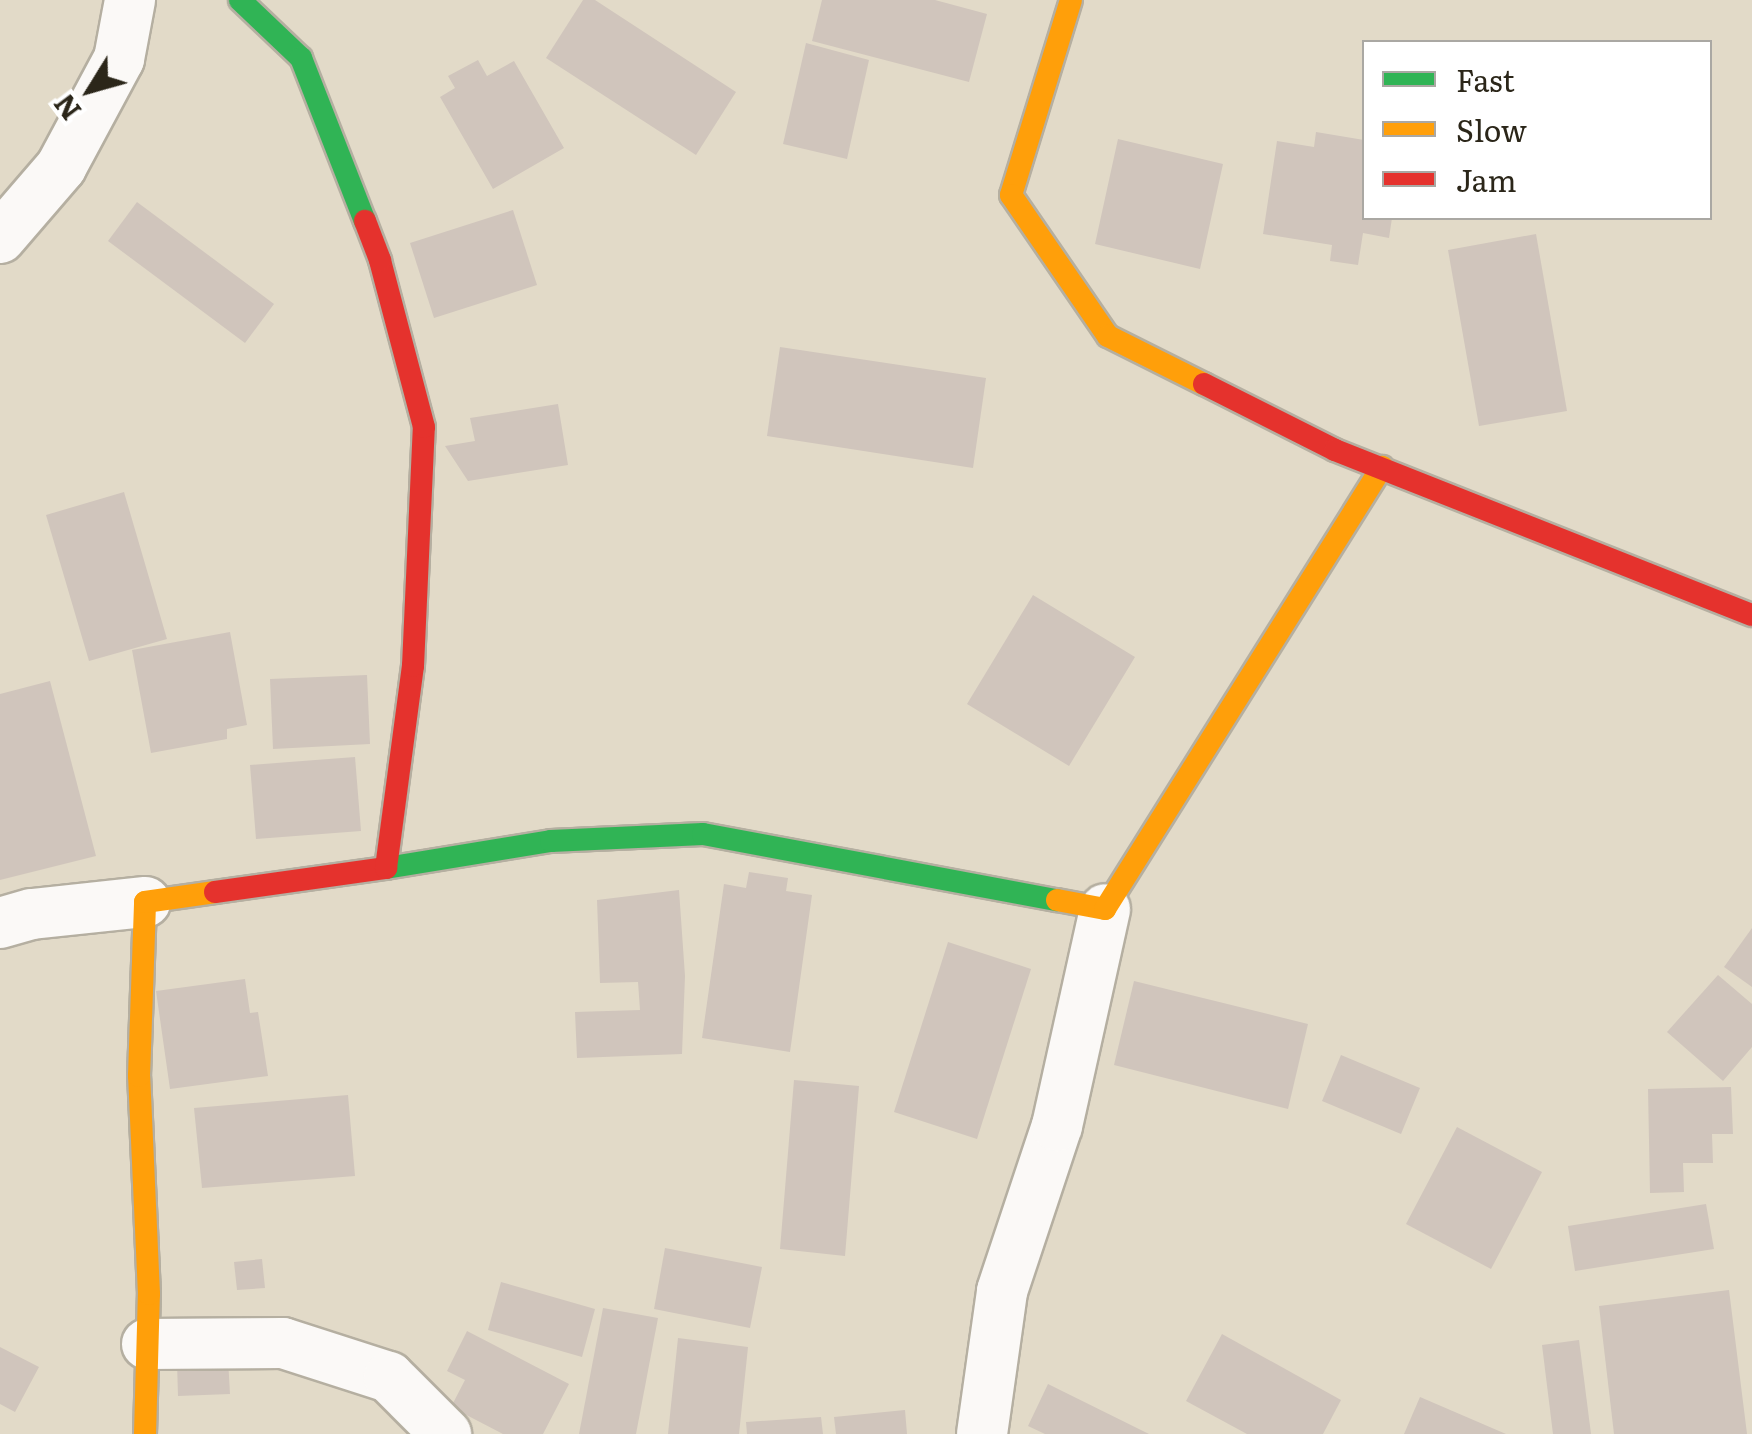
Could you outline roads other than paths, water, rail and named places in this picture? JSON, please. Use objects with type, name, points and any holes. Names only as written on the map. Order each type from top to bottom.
[{"type":"street","points":[[0,238],[69,152],[119,59],[130,0]]},
{"type":"street","points":[[240,0],[301,58],[380,260],[424,427],[413,666],[386,868]]},
{"type":"street","points":[[1071,0],[1011,195],[1108,336],[1335,450],[1752,615]]},
{"type":"street","points":[[982,1434],[1002,1291],[1057,1126],[1105,909],[1382,467]]},
{"type":"street","points":[[0,924],[32,914],[386,868],[551,840],[703,834],[1105,909]]},
{"type":"street","points":[[144,902],[139,1076],[147,1344],[145,1434]]},
{"type":"street","points":[[147,1344],[283,1343],[389,1377],[446,1434]]}]
